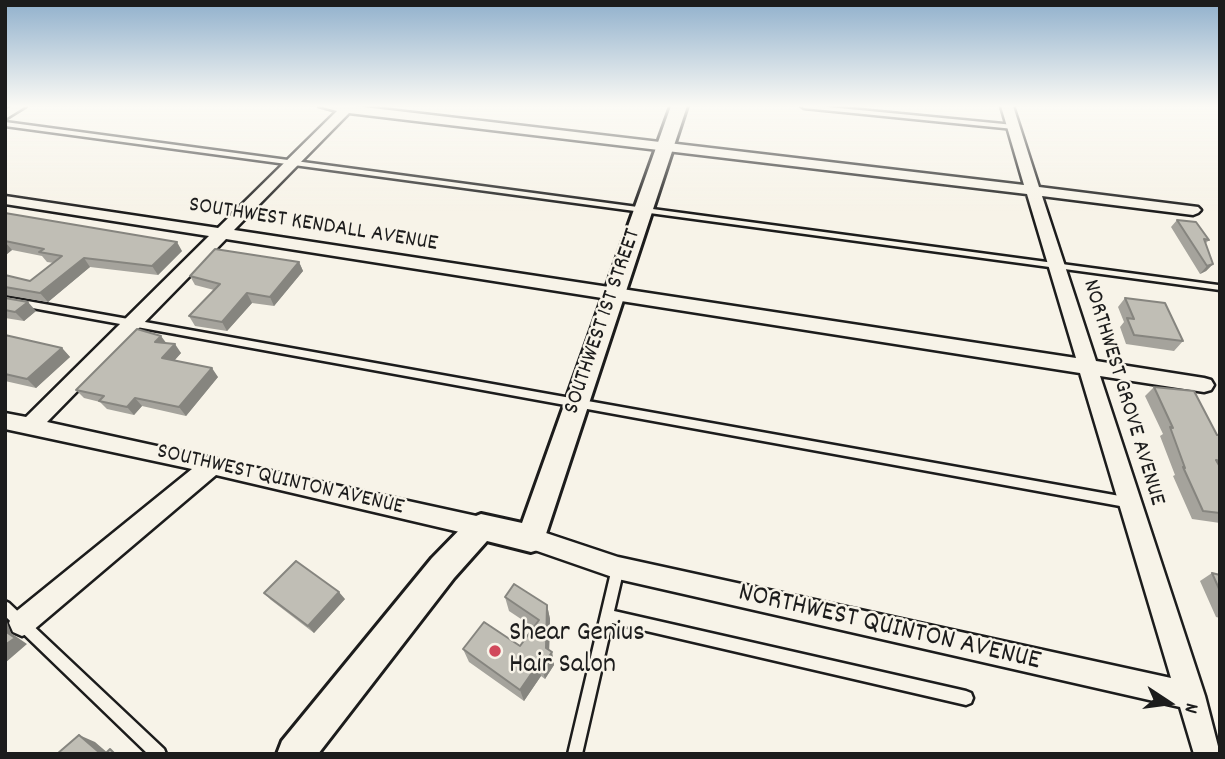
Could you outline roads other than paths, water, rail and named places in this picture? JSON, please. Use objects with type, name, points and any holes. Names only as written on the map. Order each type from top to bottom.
[{"type":"street","points":[[29,427],[314,141]]},
{"type":"street","points":[[635,141],[1193,210]]},
{"type":"street","name":"SOUTHWEST 1ST STREET","points":[[531,539],[666,141]]},
{"type":"street","name":"NORTHWEST GROVE AVENUE","points":[[1019,141],[1191,695]]},
{"type":"street","name":"SOUTHWEST KENDALL AVENUE","points":[[5,200],[1205,386]]},
{"type":"street","name":"SOUTHWEST QUINTON AVENUE","points":[[5,421],[213,465],[531,539]]},
{"type":"street","points":[[14,615],[213,465]]},
{"type":"street","points":[[295,754],[443,569],[481,527]]},
{"type":"street","name":"NORTHWEST QUINTON AVENUE","points":[[531,539],[618,568],[1191,695]]},
{"type":"street","points":[[1191,695],[1208,754]]},
{"type":"lane","points":[[137,141],[1218,288]]},
{"type":"lane","points":[[5,300],[1131,503]]},
{"type":"lane","points":[[575,754],[618,568]]},
{"type":"lane","points":[[14,615],[159,754]]},
{"type":"lane","points":[[606,615],[965,698]]},
{"type":"place","name":"Shear Genius Hair Salon","points":[[495,651]]}]
